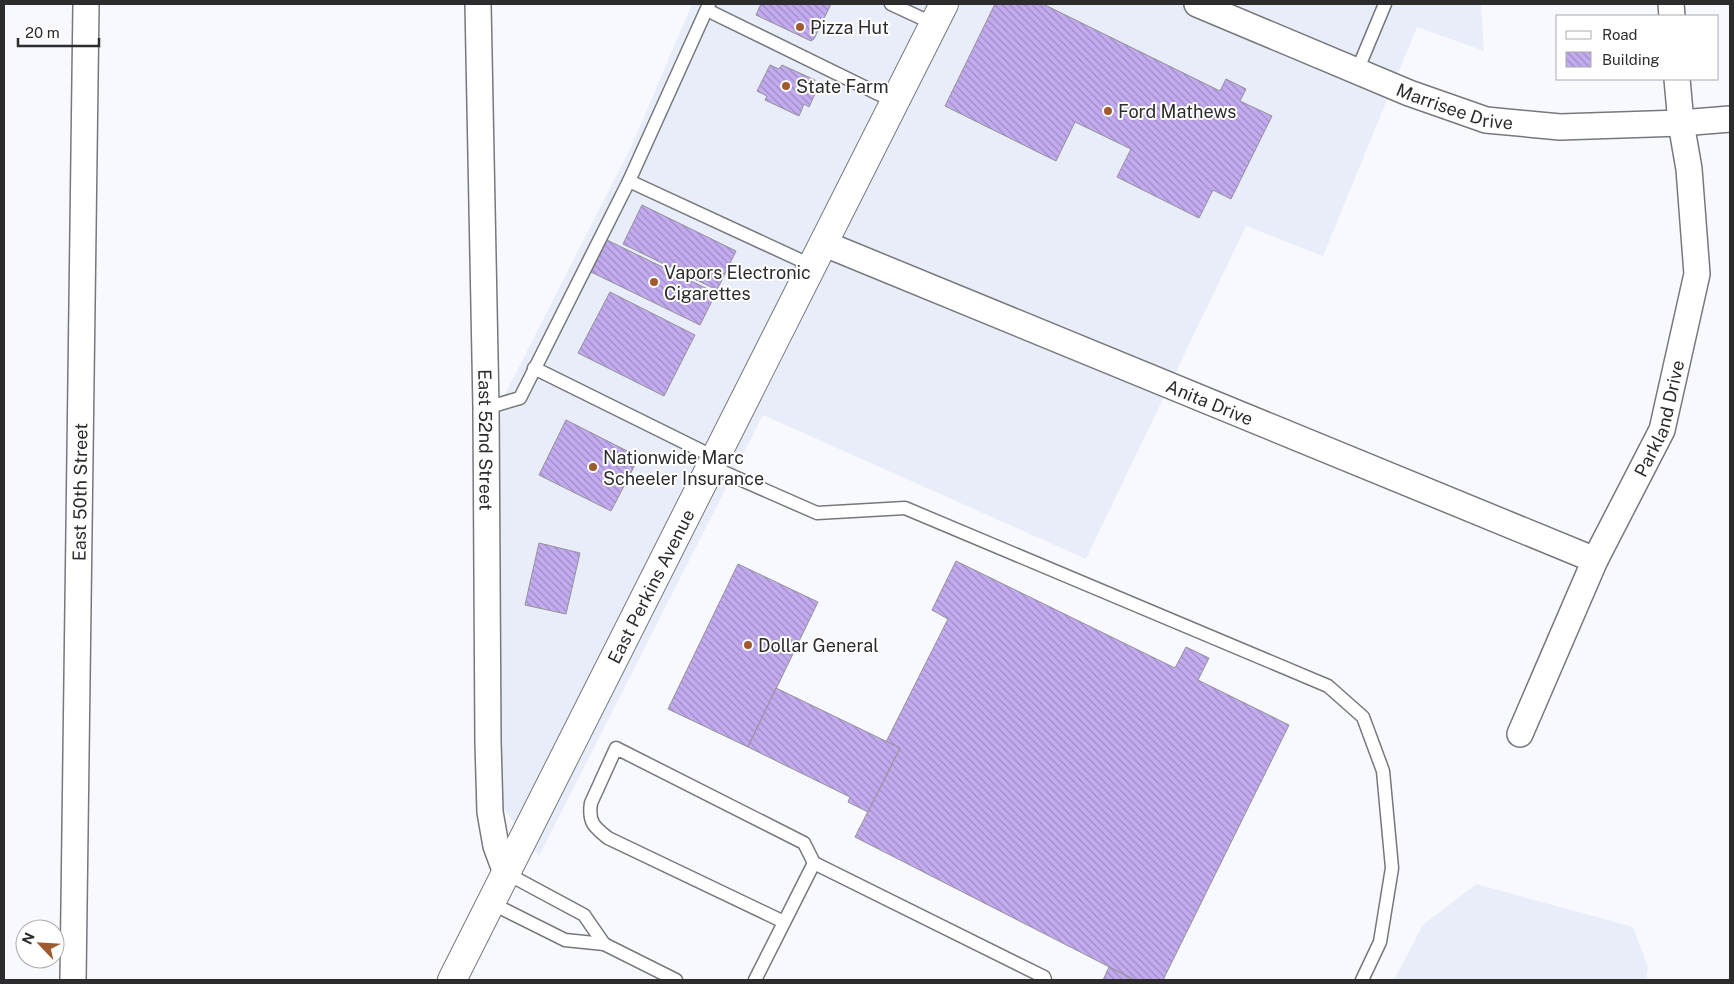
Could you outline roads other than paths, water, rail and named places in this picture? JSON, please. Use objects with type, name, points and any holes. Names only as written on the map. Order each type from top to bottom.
[{"type":"main road","name":"East Perkins Avenue","points":[[452,980],[939,14]]},
{"type":"street","name":"East 50th Street","points":[[73,980],[86,4]]},
{"type":"street","name":"East 52nd Street","points":[[478,4],[486,408],[490,812],[496,846],[506,873]]},
{"type":"street","name":"Marrisee Drive","points":[[1197,4],[1409,93],[1486,120],[1560,127],[1680,123],[1730,119]]},
{"type":"street","name":"Parkland Drive","points":[[1520,734],[1595,560],[1662,430],[1697,274],[1689,169],[1680,123],[1677,80]]},
{"type":"street","name":"Anita Drive","points":[[819,255],[1595,560]]},
{"type":"lane","points":[[891,4],[939,14]]},
{"type":"lane","points":[[1357,71],[1385,4]]},
{"type":"lane","points":[[486,408],[520,398],[629,181],[708,7],[896,102]]},
{"type":"lane","points":[[629,181],[819,255]]},
{"type":"lane","points":[[534,368],[714,462],[817,513],[905,508],[1328,686],[1363,717],[1383,771],[1392,868],[1380,942],[1362,980]]},
{"type":"lane","points":[[784,922],[608,838],[597,830],[591,822],[591,803],[616,748],[804,843],[814,863],[1044,977],[1045,980]]},
{"type":"lane","points":[[755,980],[814,863]]},
{"type":"lane","points":[[506,873],[584,915],[604,944]]},
{"type":"lane","points":[[491,903],[565,940],[604,944],[676,980]]},
{"type":"place","name":"Pizza Hut","points":[[800,27]]},
{"type":"place","name":"State Farm","points":[[786,86]]},
{"type":"place","name":"Ford Mathews","points":[[1108,111]]},
{"type":"place","name":"Vapors Electronic Cigarettes","points":[[654,282]]},
{"type":"place","name":"Nationwide Marc Scheeler Insurance","points":[[593,467]]},
{"type":"place","name":"Dollar General","points":[[748,645]]}]
